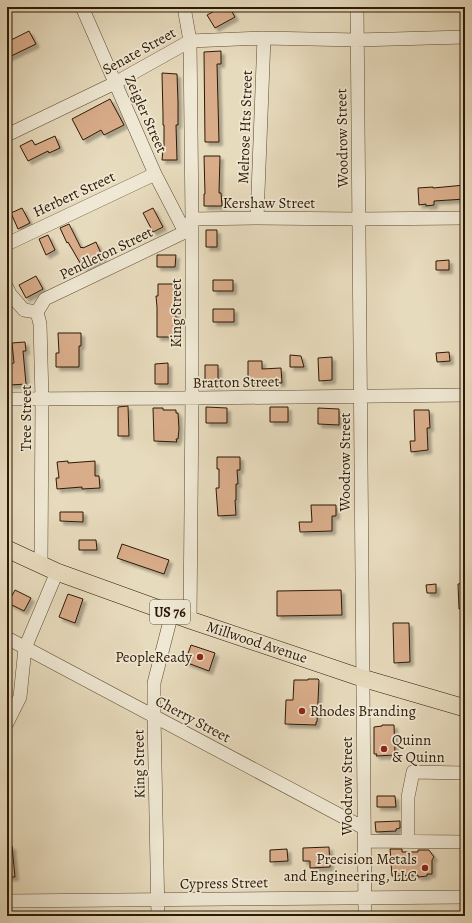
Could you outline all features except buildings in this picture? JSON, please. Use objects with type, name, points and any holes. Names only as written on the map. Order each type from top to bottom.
[{"type":"main road","name":"Millwood Avenue","points":[[7,550],[49,569],[190,620],[362,678],[465,708]]},
{"type":"street","name":"Zeigler Street","points":[[82,7],[155,174],[190,226]]},
{"type":"street","name":"King Street","points":[[184,7],[190,42],[192,398],[190,620]]},
{"type":"street","name":"Woodrow Street","points":[[357,7],[365,916]]},
{"type":"street","name":"Senate Street","points":[[7,135],[115,83],[190,42],[264,38],[357,40],[465,37]]},
{"type":"street","name":"Melrose Hts Street","points":[[257,218],[264,38]]},
{"type":"street","name":"Herbert Street","points":[[7,244],[155,174]]},
{"type":"street","name":"Kershaw Street","points":[[190,226],[257,218],[465,218]]},
{"type":"street","name":"Pendleton Street","points":[[37,312],[45,299],[190,226]]},
{"type":"street","points":[[7,288],[10,294],[24,310],[37,312]]},
{"type":"street","name":"Tree Street","points":[[37,312],[40,324],[49,569]]},
{"type":"street","name":"Bratton Street","points":[[7,399],[465,395]]},
{"type":"street","points":[[7,723],[20,697],[26,648],[49,569]]},
{"type":"street","name":"King Street","points":[[158,916],[154,683],[172,613]]},
{"type":"street","name":"Cherry Street","points":[[7,638],[364,828]]},
{"type":"street","points":[[408,841],[408,797],[413,772],[465,773]]},
{"type":"street","points":[[364,841],[465,842]]},
{"type":"street","name":"Cypress Street","points":[[7,901],[465,897]]},
{"type":"place","name":"PeopleReady","points":[[200,657]]},
{"type":"place","name":"Rhodes Branding","points":[[302,711]]},
{"type":"place","name":"Quinn & Quinn","points":[[384,749]]},
{"type":"place","name":"Precision Metals and Engineering, LLC","points":[[425,868]]}]
